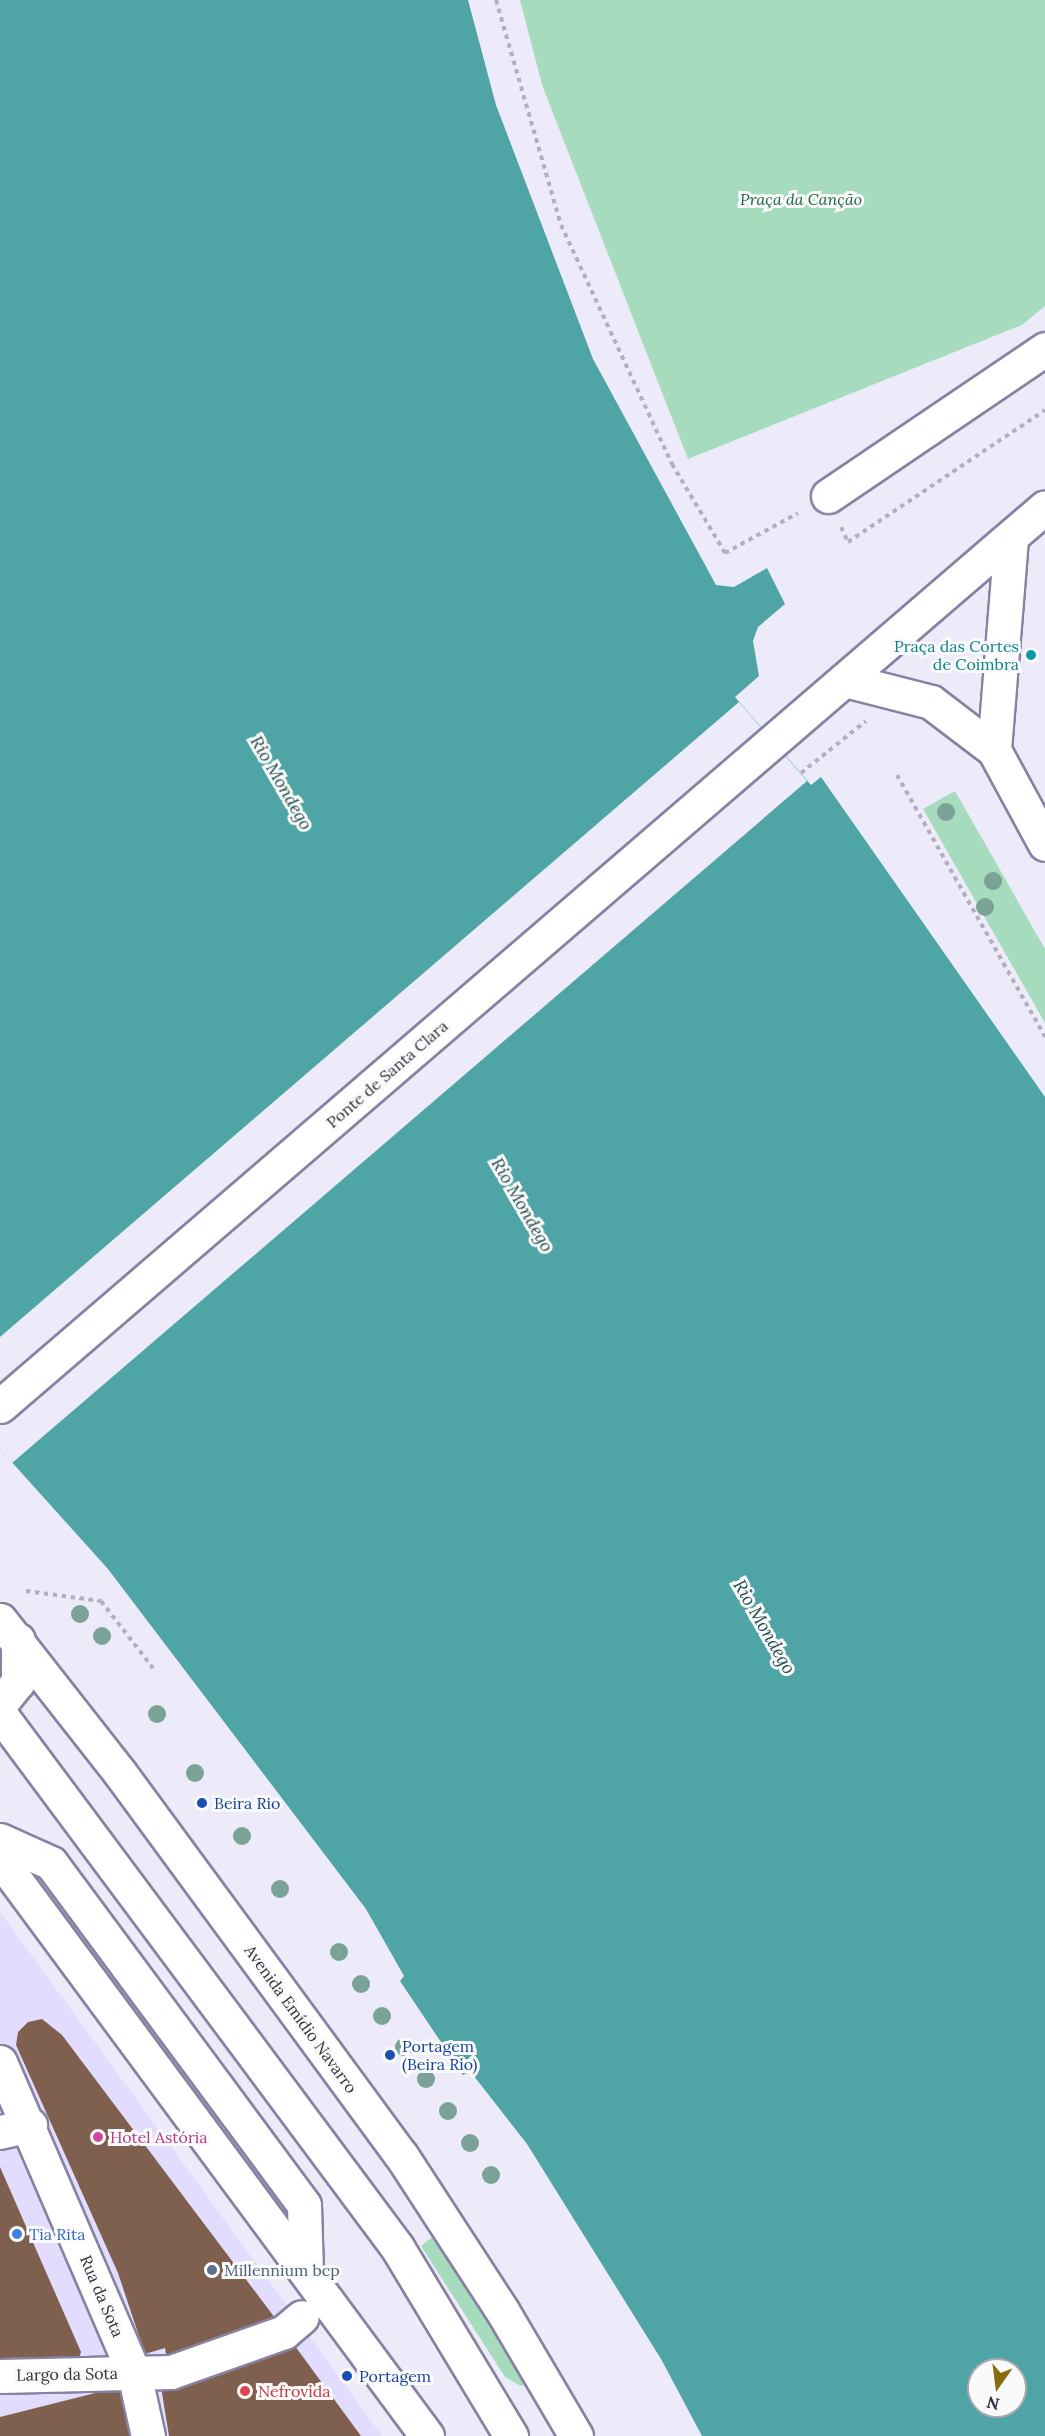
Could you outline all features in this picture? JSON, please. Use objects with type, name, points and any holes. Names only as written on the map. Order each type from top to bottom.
[{"type":"main road","points":[[828,496],[1045,349]]},
{"type":"main road","name":"Ponte de Santa Clara","points":[[0,1406],[1045,507]]},
{"type":"main road","points":[[993,750],[1011,538]]},
{"type":"main road","points":[[845,680],[931,702],[993,750],[1045,844]]},
{"type":"main road","points":[[0,1704],[18,1682],[9,1630]]},
{"type":"main road","name":"Avenida Emídio Navarro","points":[[9,1630],[401,2155],[479,2273],[576,2436]]},
{"type":"main road","points":[[0,1714],[397,2247],[511,2436]]},
{"type":"main road","points":[[0,1840],[51,1863],[304,2205],[306,2272]]},
{"type":"main road","points":[[0,1859],[427,2436]]},
{"type":"main road","name":"Rua da Sota","points":[[0,2062],[15,2128],[134,2373],[148,2436]]},
{"type":"main road","name":"Largo da Sota","points":[[0,2376],[171,2372],[284,2332],[302,2317]]},
{"type":"path","points":[[496,0],[561,225],[672,464],[725,553],[828,496],[848,542],[1045,410]]},
{"type":"path","points":[[801,773],[867,721],[877,720]]},
{"type":"path","points":[[897,775],[1045,1037]]},
{"type":"path","points":[[26,1591],[101,1601],[153,1668]]},
{"type":"shaded area","points":[[0,1912],[382,2436],[0,2436]]},
{"type":"green space","name":"Praça da Canção","points":[[520,0],[1045,0],[1045,306],[1022,325],[688,459],[542,85]]},
{"type":"green space","points":[[955,791],[1045,949],[1045,1023],[923,809]]},
{"type":"green space","points":[[435,2235],[526,2383],[521,2386],[505,2377],[421,2246]]},
{"type":"water","name":"Rio Mondego","points":[[0,0],[468,0],[496,105],[593,359],[716,585],[734,587],[767,568],[785,604],[758,627],[753,641],[759,676],[735,697],[811,785],[821,777],[1045,1097],[1045,2436],[702,2436],[661,2359],[527,2144],[470,2071],[463,2075],[400,1981],[404,1976],[366,1909],[108,1569],[0,1449]]},
{"type":"pier","points":[[739,702],[807,781],[12,1463],[0,1449],[0,1337]]},
{"type":"building","name":"Hotel Astória","points":[[42,2019],[62,2035],[278,2322],[167,2360],[165,2348],[145,2354],[118,2273],[16,2045],[18,2032],[28,2022]]},
{"type":"building","points":[[0,2167],[81,2352],[78,2361],[0,2368]]},
{"type":"building","name":"Nefrovida","points":[[292,2342],[361,2436],[169,2436],[160,2381]]},
{"type":"building","points":[[127,2385],[139,2436],[0,2436],[0,2417]]},
{"type":"place","name":"Praça das Cortes de Coimbra","points":[[1031,655]]},
{"type":"place","name":"Beira Rio","points":[[202,1803]]},
{"type":"place","name":"Portagem (Beira Rio)","points":[[390,2055]]},
{"type":"place","name":"Hotel Astória","points":[[98,2137]]},
{"type":"place","name":"Tia Rita","points":[[17,2234]]},
{"type":"place","name":"Millennium bcp","points":[[212,2270]]},
{"type":"place","name":"Portagem","points":[[347,2376]]},
{"type":"place","name":"Nefrovida","points":[[245,2391]]}]
